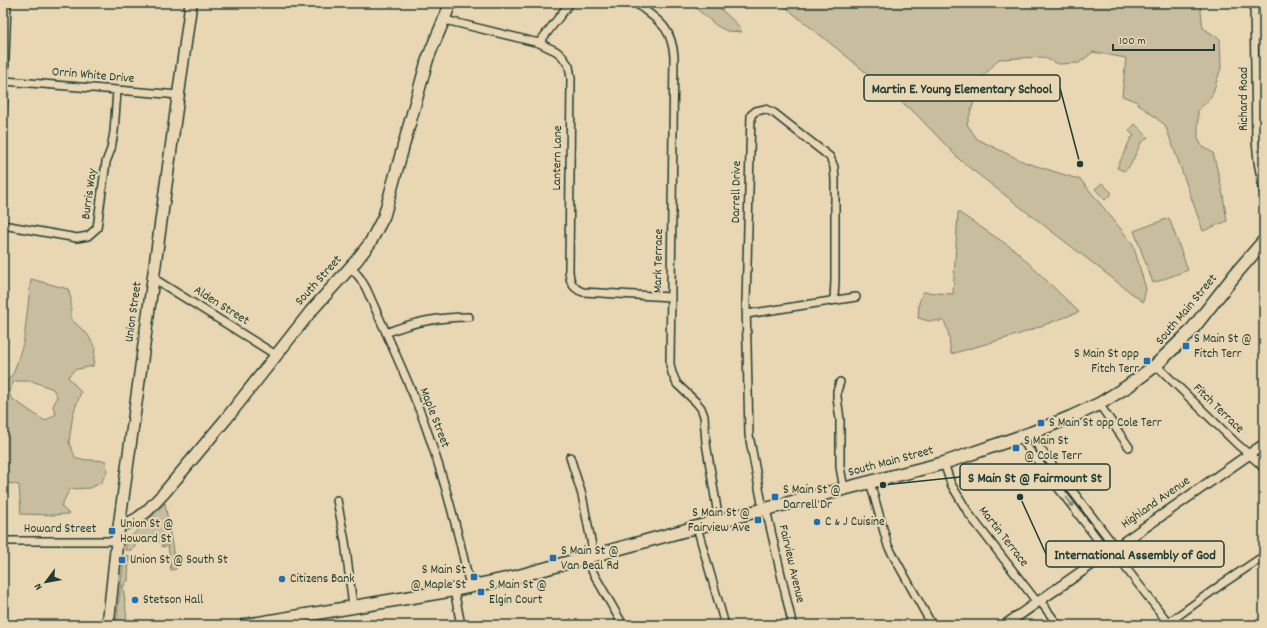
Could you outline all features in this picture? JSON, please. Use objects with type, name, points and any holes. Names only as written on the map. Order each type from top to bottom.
[{"type":"main road","name":"Union Street","points":[[108,625],[120,524],[191,3]]},
{"type":"main road","name":"South Street","points":[[120,524],[129,523],[138,518],[164,493],[226,419],[311,311],[351,267],[370,243],[384,216],[427,61],[436,37],[445,20],[450,3]]},
{"type":"main road","name":"South Main Street","points":[[246,625],[454,590],[515,577],[719,521],[944,462],[1026,435],[1071,418],[1099,404],[1132,384],[1156,365],[1178,345],[1193,328],[1264,241]]},
{"type":"street","points":[[3,111],[7,3]]},
{"type":"street","points":[[539,43],[570,3]]},
{"type":"street","name":"Mark Terrace","points":[[636,3],[663,25],[668,31],[673,47],[670,359],[671,368],[677,384],[696,402],[701,408],[704,416],[706,443],[719,521]]},
{"type":"street","name":"Richard Road","points":[[1254,3],[1256,140],[1258,162],[1264,193]]},
{"type":"street","name":"Lantern Lane","points":[[445,20],[539,43],[556,51],[562,56],[569,66],[571,73],[569,268],[572,284],[578,290],[583,292],[671,297]]},
{"type":"street","name":"Orrin White Drive","points":[[5,81],[179,95]]},
{"type":"street","name":"Burris Way","points":[[3,225],[77,238],[88,236],[97,228],[106,162],[111,149],[114,132],[117,91]]},
{"type":"street","name":"Darrell Drive","points":[[765,509],[749,434],[747,271],[751,115],[756,111],[765,109],[774,113],[816,144],[830,156],[832,160],[836,180],[834,299]]},
{"type":"street","name":"Maple Street","points":[[351,267],[363,283],[419,411],[432,446],[458,533],[470,587]]},
{"type":"street","name":"Alden Street","points":[[153,278],[276,355]]},
{"type":"street","points":[[747,314],[834,299],[856,297]]},
{"type":"street","points":[[386,333],[427,320],[469,317]]},
{"type":"street","name":"Fitch Terrace","points":[[1156,365],[1237,444],[1264,468]]},
{"type":"street","points":[[840,382],[837,391],[837,403],[840,420],[840,467],[844,489]]},
{"type":"street","points":[[1099,404],[1129,448]]},
{"type":"street","points":[[1026,435],[1038,446],[1112,550],[1169,624],[1222,584],[1264,556]]},
{"type":"street","name":"Highland Avenue","points":[[1005,625],[1264,444]]},
{"type":"street","points":[[570,457],[582,495],[591,557],[591,569],[623,625]]},
{"type":"street","name":"Martin Terrace","points":[[944,462],[951,484],[969,514],[1058,625]]},
{"type":"street","points":[[870,482],[888,546],[932,625]]},
{"type":"street","points":[[337,500],[345,541],[353,607]]},
{"type":"street","name":"Fairview Avenue","points":[[765,509],[792,625]]},
{"type":"street","points":[[697,527],[725,625]]},
{"type":"street","name":"Howard Street","points":[[3,541],[118,542]]},
{"type":"street","points":[[454,590],[462,625]]},
{"type":"shaded area","points":[[690,3],[714,3],[736,23],[742,32],[727,31],[717,26]]},
{"type":"shaded area","points":[[780,3],[1200,3],[1203,28],[1220,39],[1221,68],[1211,98],[1198,110],[1198,139],[1202,146],[1213,153],[1222,189],[1227,221],[1203,231],[1165,125],[1135,101],[1122,96],[1126,58],[1093,52],[1079,63],[1059,64],[1042,57],[999,59],[981,79],[967,124],[977,139],[1024,162],[1081,180],[1133,244],[1146,289],[1143,302],[961,161],[916,114]]},
{"type":"shaded area","points":[[1135,124],[1148,137],[1141,143],[1130,166],[1124,171],[1117,168],[1131,138],[1134,136],[1129,131]]},
{"type":"shaded area","points":[[1102,183],[1112,193],[1105,200],[1095,189]]},
{"type":"shaded area","points":[[958,212],[1015,250],[1079,312],[1017,335],[951,354],[948,333],[944,321],[929,321],[918,318],[919,303],[923,292],[953,294]]},
{"type":"shaded area","points":[[1169,218],[1188,270],[1153,283],[1134,231]]},
{"type":"shaded area","points":[[31,279],[68,289],[71,299],[71,319],[88,335],[95,348],[93,366],[74,370],[68,377],[81,392],[73,414],[69,442],[76,459],[106,461],[107,472],[101,483],[90,488],[70,489],[61,506],[69,514],[21,514],[19,485],[3,482],[3,387],[14,372],[24,340]],"holes":[[[14,381],[32,381],[53,389],[57,396],[53,407],[56,414],[45,421],[11,398],[9,392]]]},
{"type":"shaded area","points":[[165,503],[176,569],[171,570],[168,546],[162,547],[161,542],[137,541],[134,548],[131,550],[125,550],[127,541],[130,537]]},
{"type":"shaded area","points":[[129,555],[128,581],[125,582],[125,585],[123,585],[127,620],[123,625],[116,625],[124,557]]},
{"type":"place","name":"Martin E. Young Elementary School","points":[[1080,164]]},
{"type":"place","name":"S Main St @ Fitch Terr","points":[[1186,346]]},
{"type":"place","name":"S Main St opp Fitch Terr","points":[[1147,361]]},
{"type":"place","name":"S Main St opp Cole Terr","points":[[1041,423]]},
{"type":"place","name":"S Main St @ Cole Terr","points":[[1016,448]]},
{"type":"place","name":"S Main St @ Fairmount St","points":[[883,485]]},
{"type":"place","name":"S Main St @ Darrell Dr","points":[[775,497]]},
{"type":"place","name":"International Assembly of God","points":[[1020,497]]},
{"type":"place","name":"S Main St @ Fairview Ave","points":[[758,520]]},
{"type":"place","name":"C & J Cuisine","points":[[817,522]]},
{"type":"place","name":"Union St @ Howard St","points":[[112,531]]},
{"type":"place","name":"S Main St @ Van Beal Rd","points":[[553,558]]},
{"type":"place","name":"Union St @ South St","points":[[122,560]]},
{"type":"place","name":"S Main St @ Maple St","points":[[474,577]]},
{"type":"place","name":"Citizens Bank","points":[[282,579]]},
{"type":"place","name":"S Main St @ Elgin Court","points":[[481,592]]},
{"type":"place","name":"Stetson Hall","points":[[135,600]]}]
